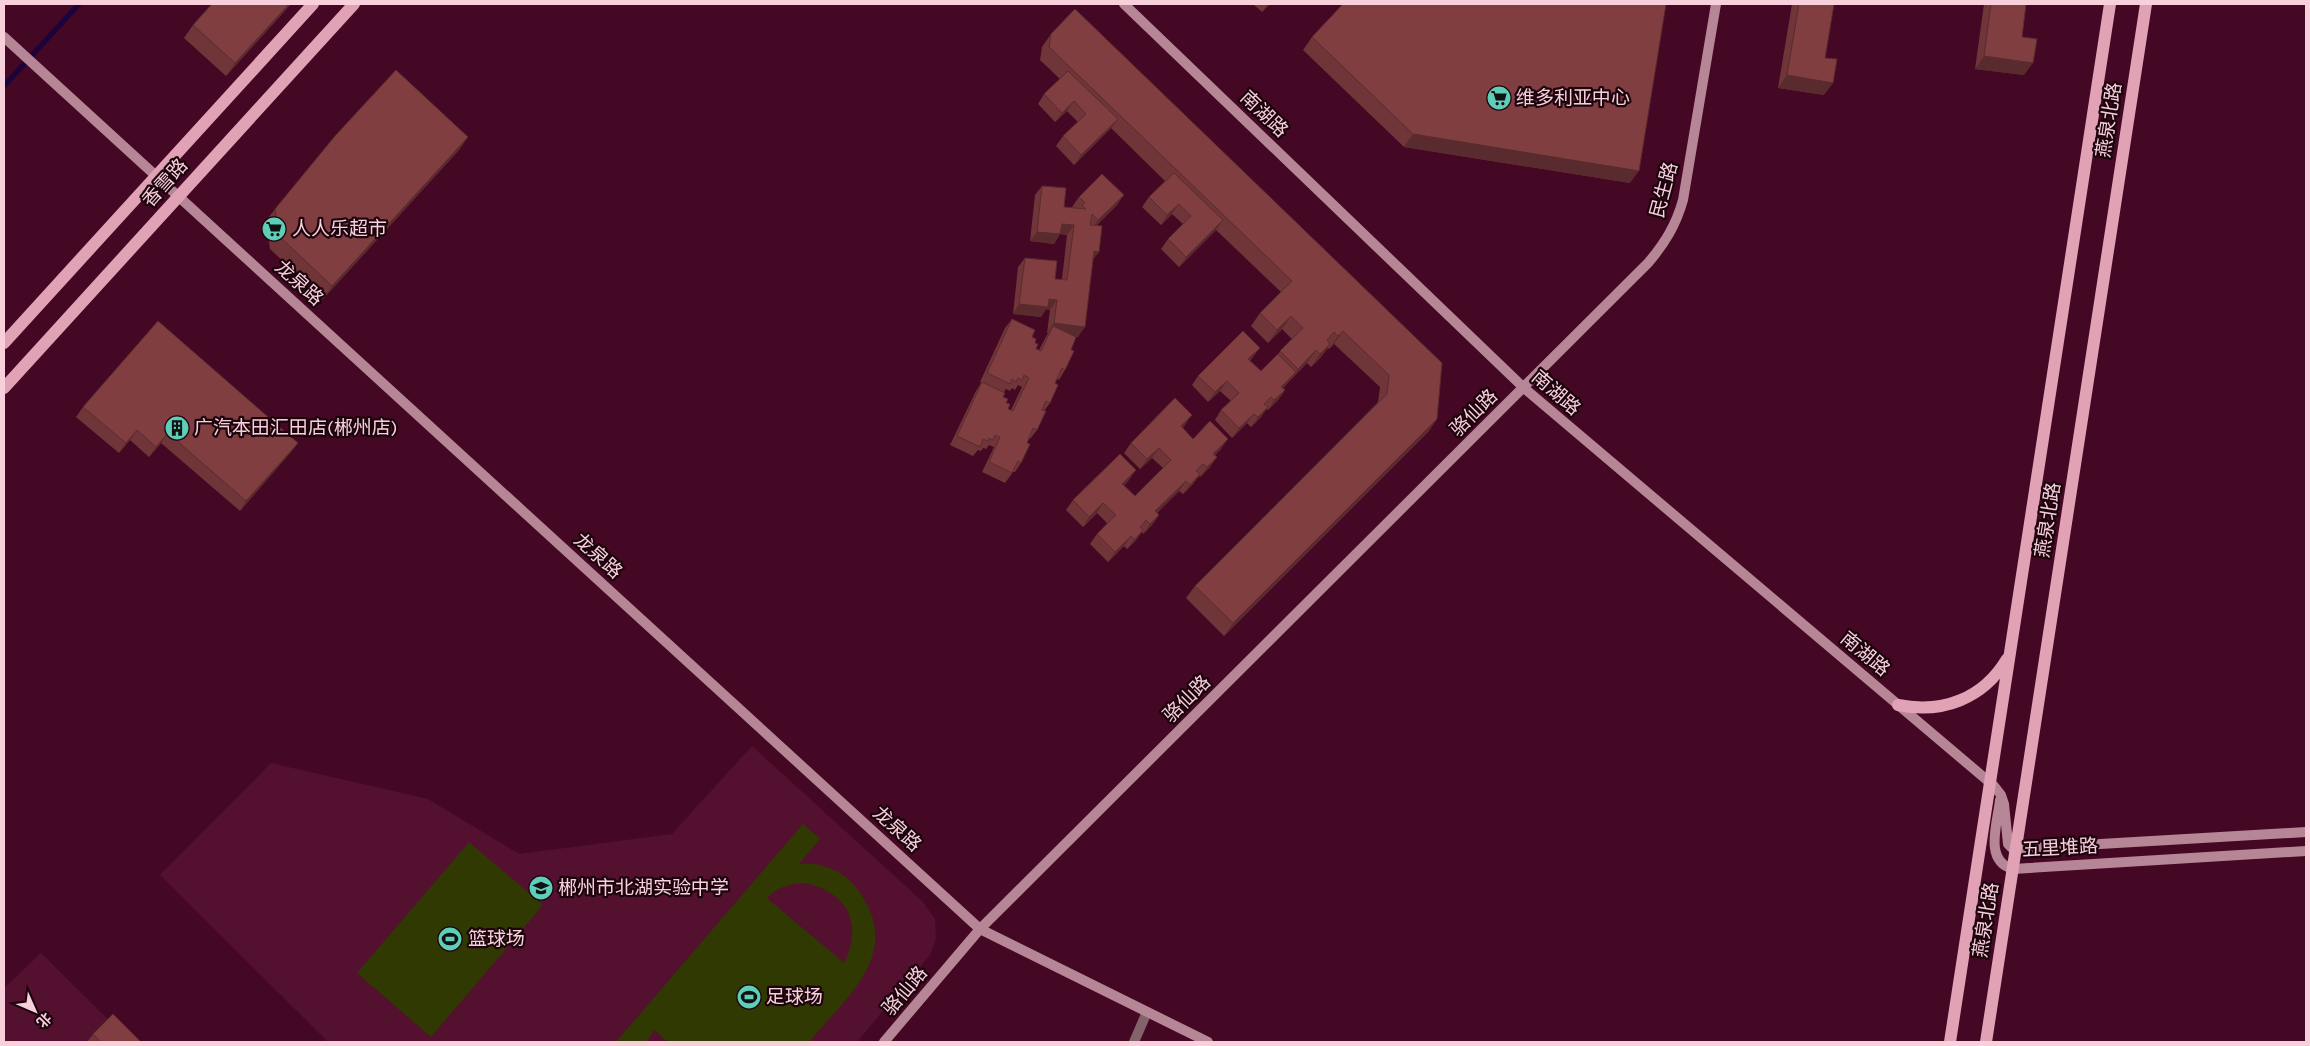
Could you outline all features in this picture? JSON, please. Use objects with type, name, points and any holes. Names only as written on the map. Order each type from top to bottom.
[{"type":"main road","name":"香雪路","points":[[4,342],[313,4]]},
{"type":"main road","name":"香雪路","points":[[4,388],[354,4]]},
{"type":"main road","name":"南湖路","points":[[1124,4],[1524,388],[1990,782]]},
{"type":"main road","name":"民生路","points":[[1524,388],[1648,263],[1665,242],[1677,221],[1684,200],[1716,4]]},
{"type":"main road","name":"燕泉北路","points":[[1950,1042],[2110,4]]},
{"type":"main road","name":"燕泉北路","points":[[1986,1042],[2146,4]]},
{"type":"main road","name":"龙泉路","points":[[5,38],[980,929],[1208,1042]]},
{"type":"main road","name":"骆仙路","points":[[884,1042],[980,929],[1524,388]]},
{"type":"main road","points":[[1898,704],[1926,708],[1954,704],[1967,698],[1992,680],[2009,655]]},
{"type":"main road","name":"五里堆路","points":[[1990,782],[2003,799],[2008,844],[2016,850],[2306,832]]},
{"type":"main road","name":"五里堆路","points":[[1990,782],[1999,795],[1995,854],[2001,864],[2013,869],[2306,851]]},
{"type":"street","points":[[1134,1042],[1147,1012]]},
{"type":"shaded area","name":"郴州市北湖实验中学","points":[[752,746],[922,901],[935,919],[936,939],[930,955],[857,1042],[328,1042],[160,875],[271,763],[428,799],[519,854],[672,834]]},
{"type":"shaded area","points":[[41,953],[131,1042],[4,1042],[4,988]]},
{"type":"green space","points":[[803,824],[820,839],[799,864],[814,864],[829,868],[843,875],[854,885],[869,908],[875,930],[874,950],[867,970],[855,988],[809,1042],[668,1042],[654,1030],[647,1042],[616,1042]],"holes":[[[804,883],[831,893],[848,911],[852,935],[850,949],[844,963],[767,898],[779,889],[793,884]]]},
{"type":"green space","name":"篮球场","points":[[469,842],[543,905],[431,1037],[357,973]]},
{"type":"building","points":[[212,4],[289,4],[235,63],[193,25]]},
{"type":"building","name":"维多利亚中心","points":[[1343,4],[1666,4],[1639,171],[1413,134],[1312,37]]},
{"type":"building","points":[[1799,4],[1834,4],[1825,58],[1837,59],[1833,83],[1787,75]]},
{"type":"building","points":[[1991,4],[2026,4],[2022,37],[2037,39],[2033,63],[1984,56]]},
{"type":"building","points":[[1075,9],[1442,363],[1437,419],[1233,623],[1195,586],[1387,394],[1389,375],[1343,331],[1338,336],[1334,332],[1327,340],[1330,344],[1320,354],[1316,350],[1298,369],[1280,351],[1303,328],[1291,316],[1277,330],[1260,313],[1292,281],[1049,47],[1051,34]]},
{"type":"building","points":[[396,70],[468,137],[332,286],[279,236],[275,209],[335,136]]},
{"type":"building","points":[[1068,71],[1118,119],[1081,155],[1063,136],[1086,114],[1074,101],[1062,113],[1044,94]]},
{"type":"building","points":[[1174,173],[1223,220],[1186,257],[1168,239],[1191,216],[1179,204],[1167,215],[1149,197]]},
{"type":"building","points":[[1102,174],[1124,195],[1098,220],[1092,214],[1090,225],[1102,226],[1099,252],[1094,251],[1085,327],[1054,323],[1057,300],[1049,299],[1048,307],[1019,304],[1025,258],[1057,261],[1055,279],[1067,280],[1074,225],[1062,224],[1060,234],[1037,232],[1042,186],[1066,188],[1064,207],[1086,209],[1082,205],[1085,203],[1079,197]]},
{"type":"building","points":[[1012,319],[1035,330],[1032,337],[1036,339],[1035,343],[1038,344],[1036,349],[1041,351],[1053,326],[1076,337],[1071,350],[1074,351],[1065,370],[1062,368],[1055,383],[1058,385],[1050,403],[1046,401],[1042,410],[1046,411],[1037,430],[1033,428],[1027,443],[1030,444],[1021,463],[1018,461],[1012,473],[989,462],[1000,437],[995,435],[993,440],[989,438],[988,441],[983,439],[980,447],[957,436],[982,382],[1005,393],[1003,397],[1008,399],[1006,403],[1010,404],[1008,409],[1013,411],[1029,378],[1024,375],[1022,380],[1018,378],[1016,382],[1012,379],[1010,384],[987,373]]},
{"type":"building","name":"广汽本田汇田店(郴州店)","points":[[158,321],[298,443],[246,501],[168,433],[156,447],[137,430],[126,443],[83,407]]},
{"type":"building","points":[[1243,331],[1260,348],[1248,359],[1261,371],[1278,354],[1296,372],[1281,387],[1285,390],[1274,400],[1271,397],[1264,404],[1268,407],[1258,417],[1254,414],[1239,428],[1221,410],[1239,393],[1227,381],[1215,392],[1198,376]]},
{"type":"building","points":[[1175,398],[1192,415],[1181,426],[1193,439],[1210,421],[1228,439],[1213,454],[1217,457],[1207,467],[1203,464],[1196,471],[1200,474],[1190,485],[1186,481],[1155,511],[1159,515],[1150,524],[1146,520],[1140,527],[1143,530],[1134,540],[1131,536],[1115,552],[1097,534],[1116,515],[1103,503],[1089,517],[1073,500],[1120,454],[1136,470],[1122,484],[1135,496],[1171,460],[1159,448],[1147,459],[1131,443]]},
{"type":"building","points":[[113,1014],[141,1042],[101,1042],[93,1034]]},
{"type":"waterway","points":[[4,86],[79,4]]},
{"type":"place","name":"维多利亚中心","points":[[1499,98]]},
{"type":"place","name":"人人乐超市","points":[[274,229]]},
{"type":"place","name":"广汽本田汇田店(郴州店)","points":[[177,428]]},
{"type":"place","name":"郴州市北湖实验中学","points":[[541,888]]},
{"type":"place","name":"篮球场","points":[[450,939]]},
{"type":"place","name":"足球场","points":[[749,997]]}]
